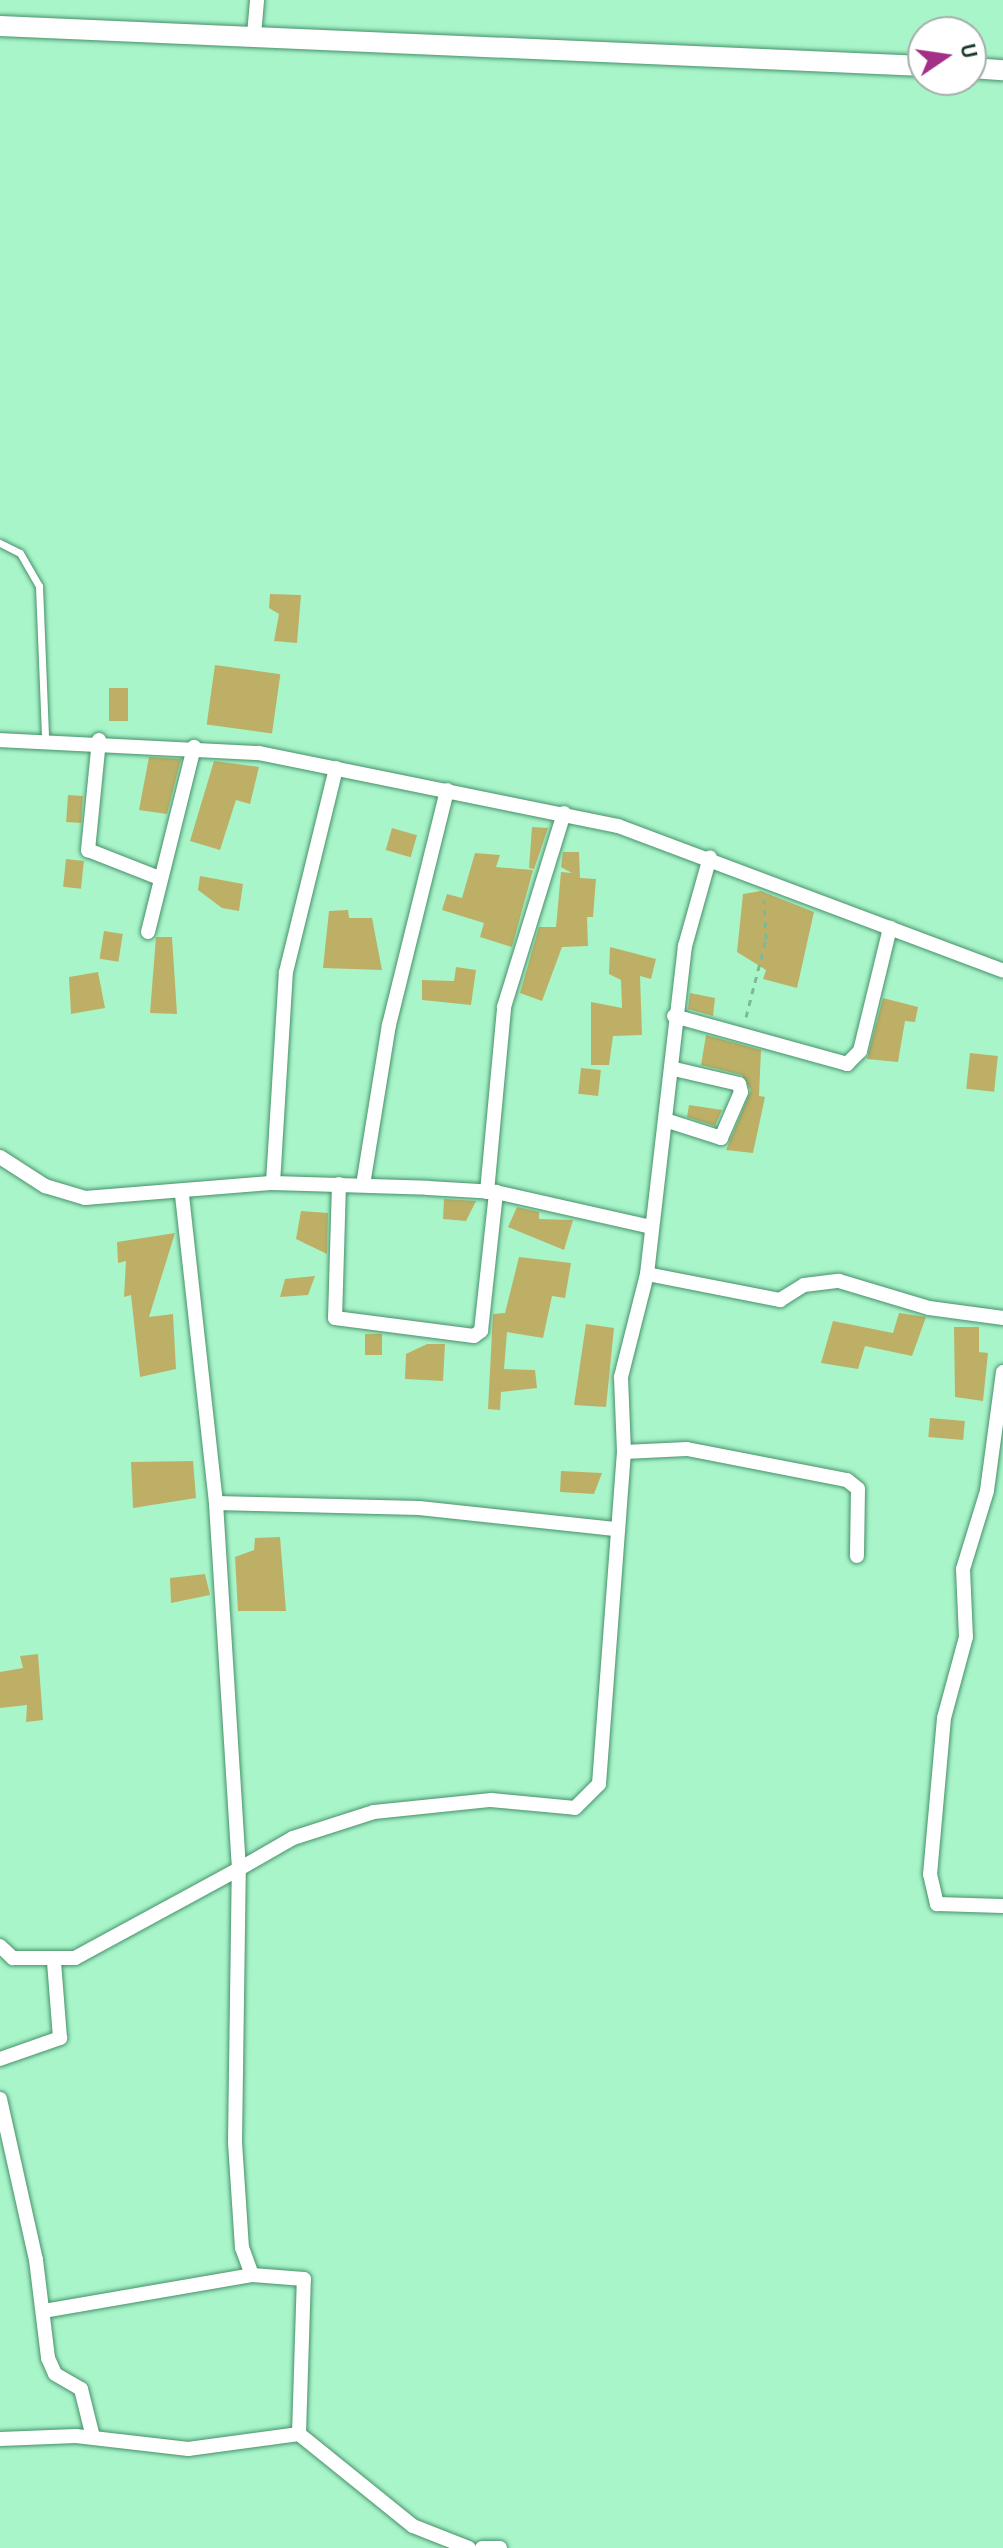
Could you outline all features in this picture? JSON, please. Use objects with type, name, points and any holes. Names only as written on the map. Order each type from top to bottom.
[{"type":"main road","points":[[0,26],[907,65]]},
{"type":"street","points":[[254,35],[257,0]]},
{"type":"street","points":[[0,740],[45,738],[194,747],[336,768],[564,813],[710,857],[1003,971]]},
{"type":"street","points":[[99,740],[88,850],[159,878]]},
{"type":"street","points":[[148,932],[159,878],[181,819],[194,747]]},
{"type":"street","points":[[273,1183],[286,972],[336,768]]},
{"type":"street","points":[[363,1185],[389,1025],[447,790]]},
{"type":"street","points":[[339,1184],[335,1318],[474,1336],[481,1331],[504,1007],[564,813]]},
{"type":"street","points":[[0,1946],[13,1958],[54,1961],[75,1958],[177,1909],[293,1838],[374,1812],[491,1800],[575,1808],[591,1798],[599,1784],[615,1529],[624,1452],[621,1377],[647,1274],[674,1069],[674,1016],[710,857]]},
{"type":"street","points":[[674,1016],[742,1032],[847,1064],[860,1051],[890,928]]},
{"type":"street","points":[[665,1120],[721,1138],[741,1092],[739,1084],[674,1069]]},
{"type":"street","points":[[0,1157],[45,1186],[85,1198],[182,1194],[273,1183],[363,1185],[491,1192],[651,1227]]},
{"type":"street","points":[[182,1194],[216,1503],[239,1869],[235,2142],[242,2248],[252,2275]]},
{"type":"street","points":[[647,1274],[780,1300],[804,1285],[839,1281],[929,1308],[1003,1318]]},
{"type":"street","points":[[1003,1372],[998,1456],[963,1569],[966,1637],[944,1718],[930,1874],[937,1904],[1003,1906]]},
{"type":"street","points":[[624,1452],[687,1449],[847,1480],[858,1489],[857,1556]]},
{"type":"street","points":[[216,1503],[419,1508],[615,1529]]},
{"type":"street","points":[[0,2059],[60,2038],[54,1961]]},
{"type":"street","points":[[0,2099],[44,2311],[48,2358],[55,2374],[81,2389],[93,2437]]},
{"type":"street","points":[[44,2311],[252,2275],[304,2279],[299,2434]]},
{"type":"street","points":[[0,2439],[93,2437],[188,2449],[299,2434],[413,2526],[469,2548]]},
{"type":"street","points":[[482,2548],[500,2548]]},
{"type":"lane","points":[[0,543],[20,553],[39,586],[45,738]]},
{"type":"path","points":[[742,1032],[766,939],[769,881]]},
{"type":"building","points":[[270,594],[301,595],[297,643],[274,641],[279,614],[269,608]]},
{"type":"building","points":[[215,665],[280,674],[272,734],[207,724]]},
{"type":"building","points":[[109,688],[128,688],[128,721],[109,721]]},
{"type":"building","points":[[149,757],[181,759],[167,814],[139,810]]},
{"type":"building","points":[[214,761],[259,767],[250,804],[236,800],[220,850],[190,841]]},
{"type":"building","points":[[68,795],[83,796],[81,823],[66,822]]},
{"type":"building","points":[[532,827],[548,828],[534,869],[529,868]]},
{"type":"building","points":[[392,828],[417,835],[411,857],[386,850]]},
{"type":"building","points":[[563,852],[579,852],[580,878],[596,879],[593,917],[587,917],[588,946],[562,947],[542,1001],[520,993],[539,927],[556,927],[561,872],[572,873],[561,867]]},
{"type":"building","points":[[475,853],[500,855],[496,867],[533,870],[512,947],[480,937],[484,923],[442,910],[447,894],[462,898]]},
{"type":"building","points":[[66,859],[84,861],[81,889],[63,887]]},
{"type":"building","points":[[200,876],[243,884],[239,911],[222,908],[198,890]]},
{"type":"building","points":[[761,891],[814,912],[797,988],[763,979],[766,970],[737,952],[743,894]]},
{"type":"building","points":[[348,910],[349,918],[372,918],[382,970],[323,968],[329,911]]},
{"type":"building","points":[[104,931],[123,934],[118,962],[100,959]]},
{"type":"building","points":[[156,937],[172,937],[177,1014],[150,1013]]},
{"type":"building","points":[[610,947],[656,959],[651,979],[640,976],[642,1035],[613,1036],[609,1065],[591,1065],[591,1002],[622,1008],[621,980],[609,974]]},
{"type":"building","points":[[456,967],[476,970],[471,1005],[422,1000],[422,980],[454,981]]},
{"type":"building","points":[[98,972],[105,1008],[71,1014],[69,977]]},
{"type":"building","points":[[690,993],[715,998],[713,1016],[688,1009]]},
{"type":"building","points":[[883,998],[918,1007],[915,1022],[905,1021],[898,1062],[867,1059]]},
{"type":"building","points":[[706,1035],[761,1050],[759,1096],[765,1097],[753,1153],[726,1150],[751,1090],[742,1075],[701,1065]]},
{"type":"building","points":[[970,1053],[998,1056],[994,1092],[966,1089]]},
{"type":"building","points":[[581,1068],[601,1070],[598,1096],[578,1094]]},
{"type":"building","points":[[689,1105],[722,1110],[715,1126],[687,1117]]},
{"type":"building","points":[[444,1199],[476,1201],[466,1221],[443,1219]]},
{"type":"building","points":[[517,1207],[539,1212],[539,1219],[573,1220],[564,1250],[508,1227]]},
{"type":"building","points":[[301,1211],[328,1213],[327,1254],[296,1239]]},
{"type":"building","points":[[175,1233],[149,1317],[173,1314],[176,1369],[140,1377],[131,1295],[124,1297],[126,1261],[118,1263],[117,1242]]},
{"type":"building","points":[[519,1257],[571,1263],[565,1298],[552,1296],[543,1338],[507,1332],[504,1369],[535,1370],[537,1388],[501,1392],[500,1410],[488,1409],[493,1314],[505,1313]]},
{"type":"building","points":[[315,1276],[308,1295],[280,1297],[285,1279]]},
{"type":"building","points":[[899,1313],[926,1317],[912,1356],[865,1346],[858,1369],[821,1363],[833,1321],[893,1333]]},
{"type":"building","points":[[586,1324],[614,1328],[606,1407],[574,1405]]},
{"type":"building","points":[[954,1327],[979,1327],[979,1352],[988,1353],[983,1401],[955,1397]]},
{"type":"building","points":[[365,1334],[382,1334],[382,1355],[365,1355]]},
{"type":"building","points":[[427,1344],[445,1344],[443,1381],[405,1379],[406,1354]]},
{"type":"building","points":[[930,1418],[965,1421],[963,1440],[928,1437]]},
{"type":"building","points":[[193,1461],[196,1498],[133,1508],[131,1462]]},
{"type":"building","points":[[561,1471],[602,1473],[594,1494],[560,1492]]},
{"type":"building","points":[[280,1537],[286,1611],[238,1611],[235,1557],[254,1550],[255,1538]]},
{"type":"building","points":[[205,1574],[210,1595],[171,1603],[170,1578]]},
{"type":"building","points":[[38,1654],[43,1720],[26,1722],[27,1705],[0,1708],[0,1672],[23,1668],[20,1656]]}]
